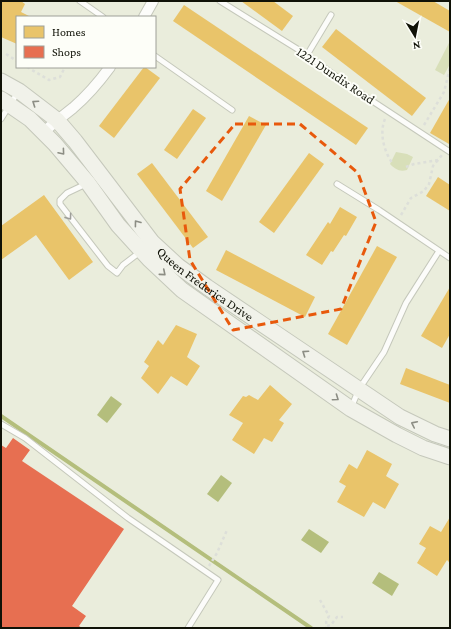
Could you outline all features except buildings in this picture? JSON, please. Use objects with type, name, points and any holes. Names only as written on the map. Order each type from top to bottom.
[{"type":"street","points":[[144,16],[152,1]]},
{"type":"street","points":[[44,132],[73,108],[96,85],[109,68]]},
{"type":"street","name":"Queen Frederica Drive","points":[[1,81],[19,91],[57,120],[75,141],[146,247],[159,270],[198,302],[351,409],[423,448],[450,457]]},
{"type":"street","name":"Queen Frederica Drive","points":[[6,102],[30,119],[44,132],[88,183],[118,225],[146,247],[178,266],[400,417],[435,434],[450,439]]},
{"type":"lane","points":[[80,1],[102,16]]},
{"type":"lane","name":"1221 Dundix Road","points":[[220,1],[307,55],[348,85],[448,151]]},
{"type":"lane","points":[[307,55],[331,15]]},
{"type":"lane","points":[[156,57],[232,110]]},
{"type":"lane","points":[[1,119],[6,102],[19,91]]},
{"type":"lane","points":[[88,183],[67,193],[60,200],[60,204],[108,266],[117,273],[123,265],[146,247]]},
{"type":"lane","points":[[337,184],[450,258]]},
{"type":"lane","points":[[351,409],[359,389],[384,352],[406,303],[440,251]]},
{"type":"lane","points":[[1,424],[25,438],[128,518],[218,580],[188,628]]},
{"type":"path","points":[[6,54],[16,60]]},
{"type":"path","points":[[29,68],[49,80],[60,77],[64,68]]},
{"type":"path","points":[[419,132],[444,92],[450,68]]},
{"type":"path","points":[[388,111],[383,123],[382,134],[385,149],[393,164]]},
{"type":"path","points":[[398,223],[411,198],[424,191],[428,184],[433,166],[448,151]]},
{"type":"path","points":[[406,167],[414,164],[438,160]]},
{"type":"path","points":[[210,564],[227,530]]},
{"type":"path","points":[[320,600],[329,616],[326,622],[326,627],[331,625],[337,617],[343,617]]},
{"type":"highlighted area","points":[[235,124],[300,124],[358,173],[376,222],[341,309],[233,330],[190,260],[180,189]]},
{"type":"shaded area","points":[[450,41],[450,64],[444,75],[435,70]]},
{"type":"shaded area","points":[[396,152],[413,157],[407,170],[397,170],[390,164]]},
{"type":"shaded area","points":[[111,396],[122,404],[107,423],[97,415]]},
{"type":"shaded area","points":[[221,475],[232,483],[218,502],[207,494]]},
{"type":"shaded area","points":[[309,529],[329,542],[321,553],[301,540]]},
{"type":"shaded area","points":[[379,572],[399,584],[392,596],[372,583]]},
{"type":"waterway","points":[[1,416],[311,628]]}]
